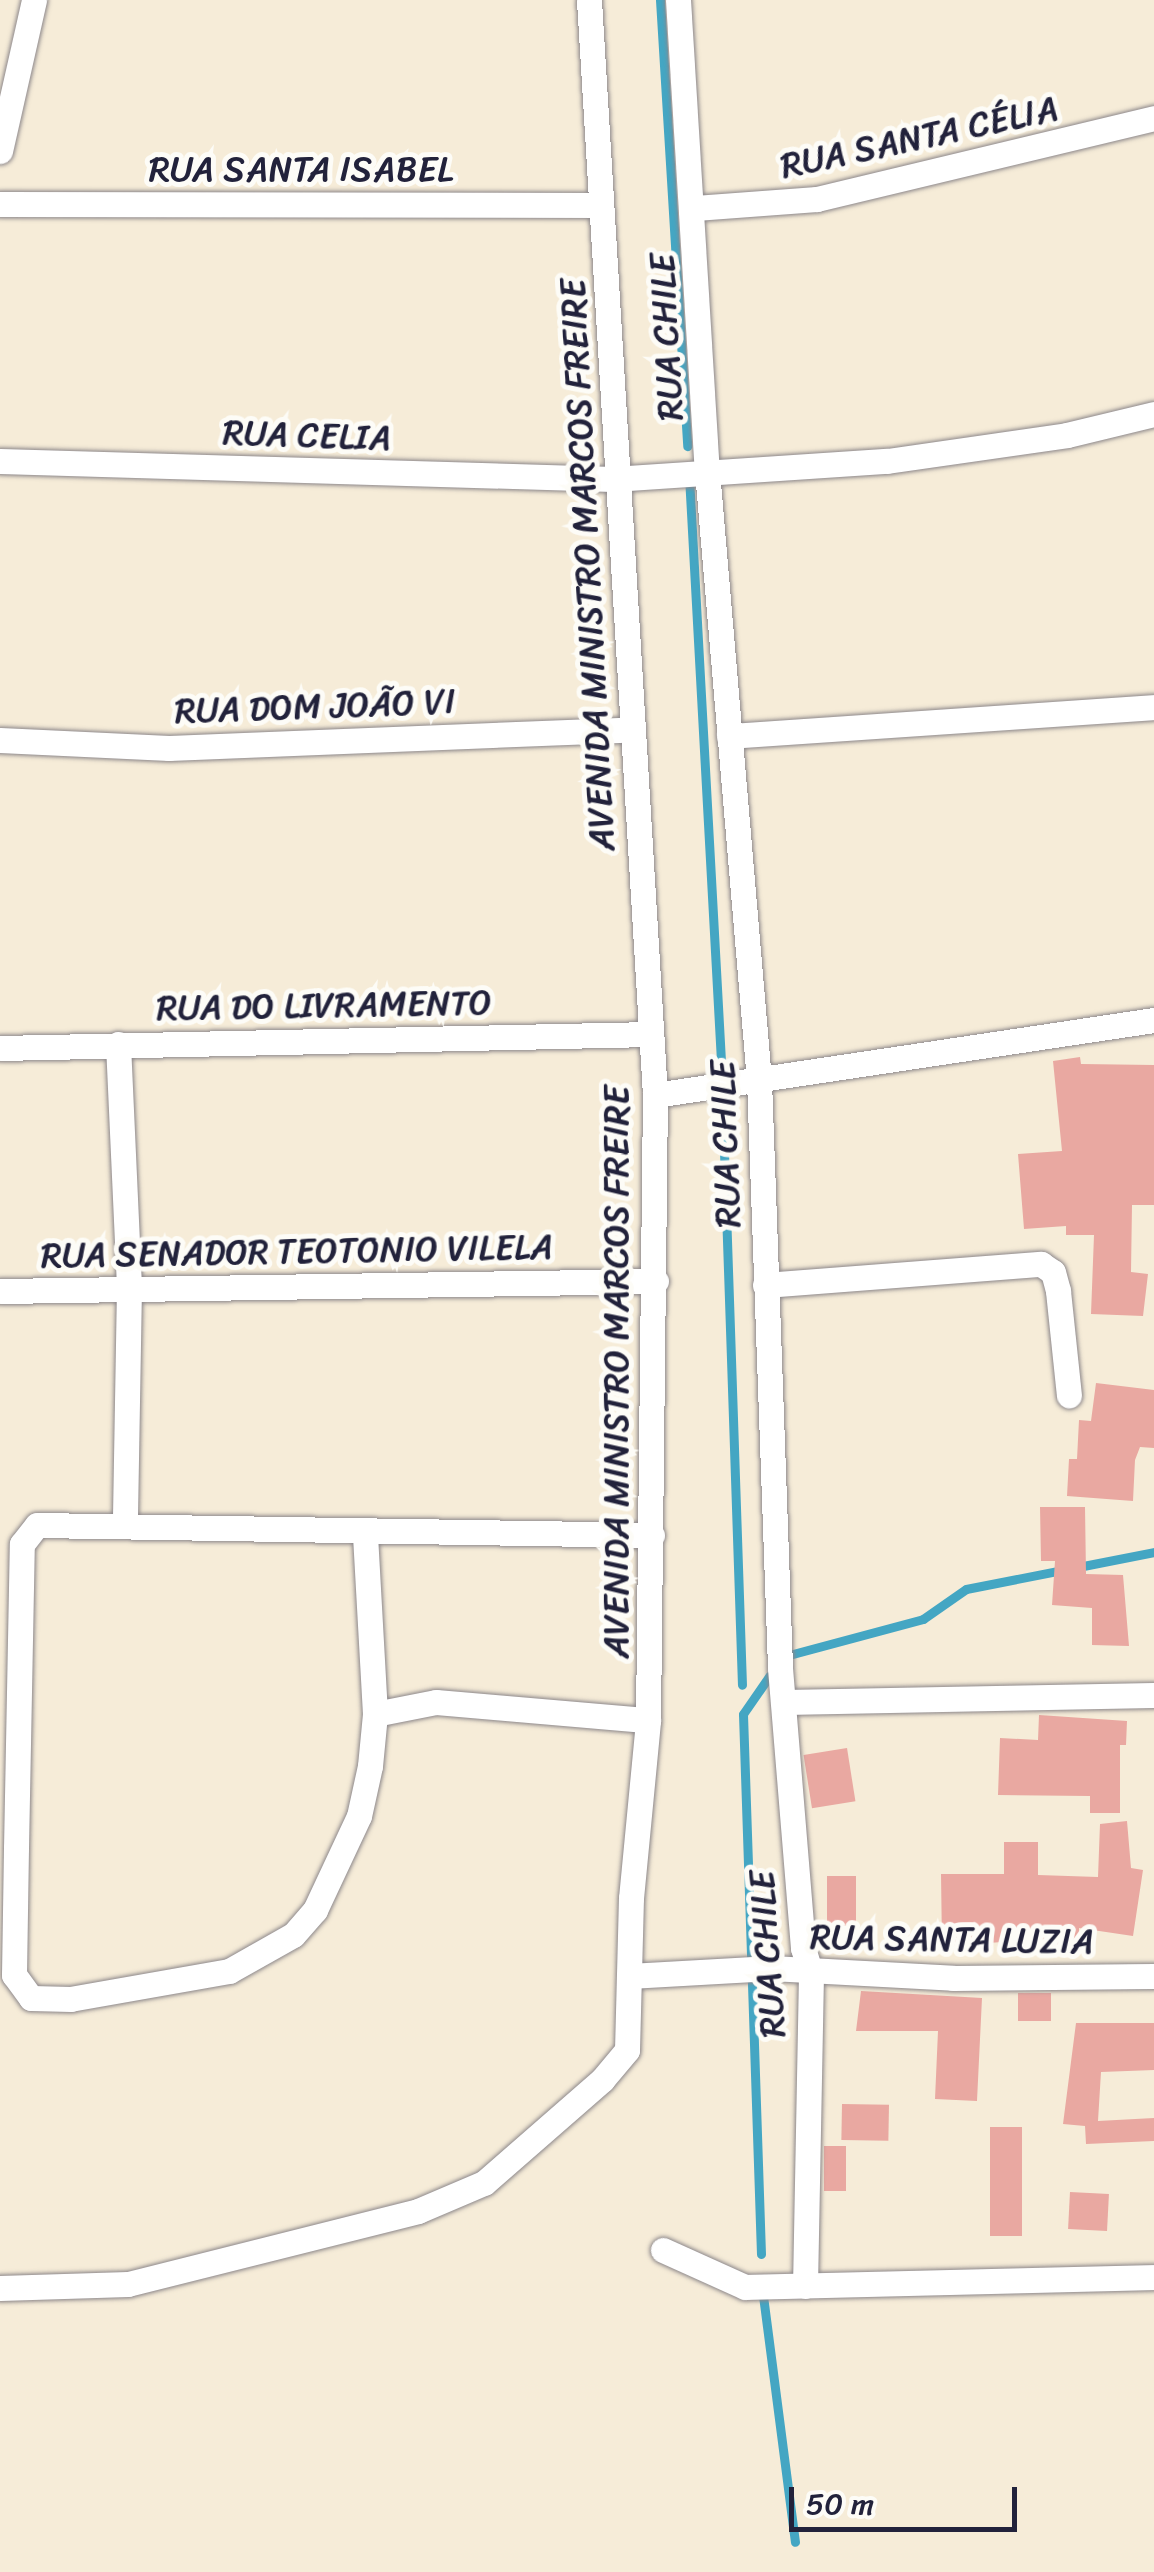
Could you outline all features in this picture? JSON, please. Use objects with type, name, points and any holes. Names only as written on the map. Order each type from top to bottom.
[{"type":"street","points":[[0,151],[34,0]]},
{"type":"street","name":"AVENIDA MINISTRO MARCOS FREIRE","points":[[0,2288],[153,2280],[376,2225],[484,2183],[620,2061],[630,2036],[629,1976],[648,1720],[656,1281],[655,1096],[613,479],[589,0]]},
{"type":"street","name":"RUA CHILE","points":[[678,0],[695,208],[707,471],[760,1080],[784,1702],[803,1948],[811,1974],[805,2286]]},
{"type":"street","name":"RUA SANTA CÉLIA","points":[[695,208],[817,198],[1154,118]]},
{"type":"street","name":"RUA SANTA ISABEL","points":[[0,204],[601,204]]},
{"type":"street","name":"RUA CELIA","points":[[0,461],[613,479],[887,460],[1067,434],[1154,414]]},
{"type":"street","points":[[729,736],[1154,707]]},
{"type":"street","name":"RUA DOM JOÃO VI","points":[[0,740],[169,748],[632,729]]},
{"type":"street","points":[[655,1096],[1154,1020]]},
{"type":"street","name":"RUA DO LIVRAMENTO","points":[[0,1048],[650,1034]]},
{"type":"street","points":[[118,1044],[129,1287],[125,1524]]},
{"type":"street","points":[[765,1285],[1041,1264],[1052,1272],[1058,1291],[1069,1394]]},
{"type":"street","name":"RUA SENADOR TEOTONIO VILELA","points":[[0,1290],[656,1281]]},
{"type":"street","points":[[364,1534],[375,1714],[359,1816],[316,1910],[293,1935],[228,1972],[43,2002],[24,1992],[14,1975],[22,1544],[38,1525],[125,1524],[364,1534],[652,1535]]},
{"type":"street","points":[[784,1702],[1154,1695]]},
{"type":"street","points":[[375,1714],[436,1702],[648,1720]]},
{"type":"street","name":"RUA SANTA LUZIA","points":[[629,1976],[771,1968],[811,1974],[1154,1976]]},
{"type":"street","points":[[663,2250],[745,2287],[1154,2278]]},
{"type":"building","points":[[1080,1057],[1081,1064],[1154,1065],[1154,1205],[1132,1205],[1131,1272],[1148,1274],[1143,1316],[1091,1314],[1094,1235],[1066,1235],[1066,1226],[1024,1229],[1018,1154],[1062,1151],[1053,1061]]},
{"type":"building","points":[[1096,1383],[1154,1390],[1154,1448],[1140,1447],[1135,1460],[1133,1501],[1067,1496],[1069,1459],[1077,1459],[1079,1420],[1091,1421]]},
{"type":"building","points":[[1040,1507],[1085,1507],[1086,1574],[1123,1575],[1129,1646],[1092,1645],[1092,1608],[1052,1605],[1055,1561],[1041,1561]]},
{"type":"building","points":[[1039,1715],[1127,1721],[1126,1745],[1120,1745],[1120,1813],[1090,1813],[1090,1796],[998,1795],[1000,1738],[1038,1740]]},
{"type":"building","points":[[847,1748],[855,1801],[812,1808],[804,1755]]},
{"type":"building","points":[[1127,1821],[1131,1868],[1143,1870],[1133,1936],[1079,1928],[1079,1945],[1048,1945],[1048,1939],[942,1946],[941,1874],[1004,1874],[1004,1842],[1038,1842],[1038,1875],[1098,1877],[1100,1824]]},
{"type":"building","points":[[827,1876],[856,1876],[856,1933],[827,1933]]},
{"type":"building","points":[[861,1991],[982,1998],[977,2101],[935,2099],[938,2031],[856,2031]]},
{"type":"building","points":[[1018,1993],[1051,1993],[1051,2021],[1018,2021]]},
{"type":"building","points":[[1076,2023],[1154,2023],[1154,2070],[1101,2072],[1098,2121],[1154,2118],[1154,2141],[1086,2144],[1085,2126],[1063,2124]]},
{"type":"building","points":[[842,2104],[889,2105],[888,2141],[841,2140]]},
{"type":"building","points":[[990,2127],[1022,2127],[1022,2236],[990,2236]]},
{"type":"building","points":[[824,2146],[846,2146],[846,2191],[824,2191]]},
{"type":"building","points":[[1070,2192],[1109,2194],[1107,2231],[1068,2229]]},
{"type":"waterway","points":[[660,0],[687,446]]},
{"type":"waterway","points":[[689,476],[721,1062]]},
{"type":"waterway","points":[[722,1092],[742,1685]]},
{"type":"waterway","points":[[1078,1567],[1154,1552]]},
{"type":"waterway","points":[[789,1655],[923,1619],[966,1589],[1063,1570]]},
{"type":"waterway","points":[[761,2254],[743,1714],[770,1675]]},
{"type":"waterway","points":[[762,2288],[795,2542]]}]
